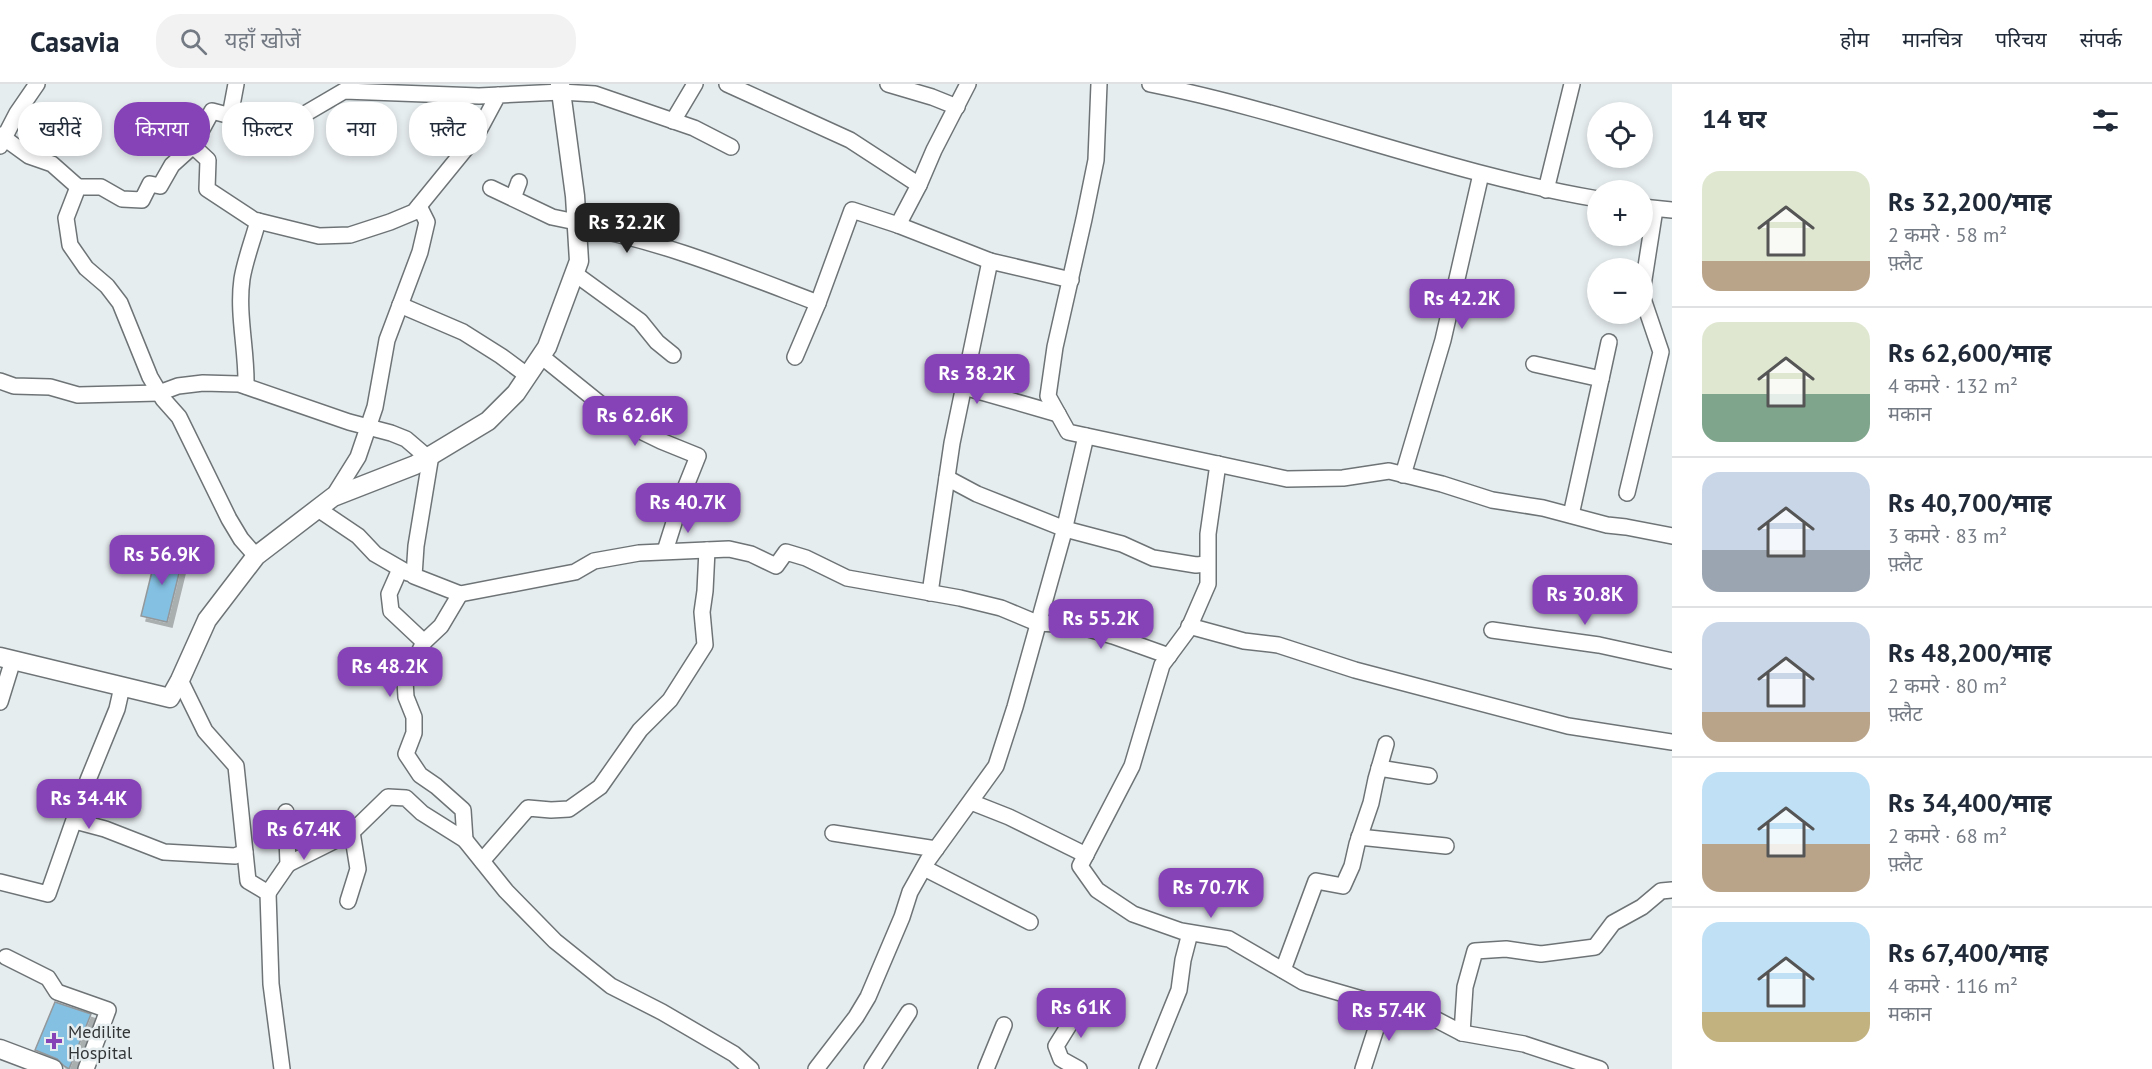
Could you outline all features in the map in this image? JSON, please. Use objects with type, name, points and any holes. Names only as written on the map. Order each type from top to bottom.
[{"type":"street","points":[[37,84],[1,140],[29,156],[52,164],[78,187],[101,187],[122,200],[142,200],[150,184],[160,186],[172,165],[182,156]]},
{"type":"street","points":[[233,102],[236,84]]},
{"type":"street","points":[[674,121],[695,84]]},
{"type":"street","points":[[727,84],[850,140],[919,185]]},
{"type":"street","points":[[888,84],[957,107]]},
{"type":"street","points":[[898,225],[968,84]]},
{"type":"street","points":[[1099,84],[1096,160],[1055,347],[1048,396],[1068,432],[1287,479],[1343,478],[1389,471],[1442,484],[1492,500],[1543,508],[1607,525],[1672,536]]},
{"type":"street","points":[[1149,84],[1201,90],[1481,174],[1587,197]]},
{"type":"street","points":[[1546,190],[1572,84]]},
{"type":"street","points":[[314,109],[344,91],[498,95],[561,88],[595,94],[674,121],[694,128],[731,147]]},
{"type":"street","points":[[0,702],[7,659],[170,698],[207,620],[256,556],[333,497],[415,465],[488,421],[516,393],[547,347],[579,261],[577,224],[561,88]]},
{"type":"street","points":[[204,156],[208,160],[207,189],[258,221],[319,236],[350,235],[414,212],[476,136],[498,95]]},
{"type":"street","points":[[1403,475],[1443,340],[1481,174]]},
{"type":"street","points":[[513,198],[519,182]]},
{"type":"street","points":[[78,187],[66,218],[70,244],[86,268],[107,286],[120,303],[159,393],[179,417],[209,483],[241,539],[256,556]]},
{"type":"street","points":[[491,188],[552,217],[683,252],[818,303]]},
{"type":"street","points":[[333,497],[357,457],[375,407],[387,340],[420,252],[427,222],[419,206]]},
{"type":"street","points":[[1653,208],[1672,210]]},
{"type":"street","points":[[795,357],[818,303],[852,210],[898,225],[990,261],[1071,280]]},
{"type":"street","points":[[246,386],[247,362],[241,330],[242,279],[258,221]]},
{"type":"street","points":[[930,593],[947,478],[990,261]]},
{"type":"street","points":[[574,273],[640,321],[657,342],[673,355]]},
{"type":"street","points":[[400,305],[463,332],[528,376]]},
{"type":"street","points":[[1627,493],[1661,352],[1652,324]]},
{"type":"street","points":[[1571,515],[1609,342]]},
{"type":"street","points":[[541,356],[624,423],[698,456],[665,551]]},
{"type":"street","points":[[1534,364],[1601,379]]},
{"type":"street","points":[[0,381],[14,386],[50,387],[78,394],[159,393],[178,386],[203,383],[239,384],[368,428],[391,433],[406,439],[429,456]]},
{"type":"street","points":[[964,387],[1058,414]]},
{"type":"street","points":[[816,1069],[856,1017],[868,997],[902,917],[910,892],[924,868],[996,766],[1065,529],[1086,436]]},
{"type":"street","points":[[423,642],[391,611],[389,594],[407,572],[416,546],[429,456]]},
{"type":"street","points":[[1218,464],[1208,534],[1208,584],[1189,626],[1162,665],[1132,766],[1080,866],[1097,890],[1132,914],[1190,933],[1228,939],[1303,982],[1384,1004],[1416,1009],[1462,1033],[1524,1044],[1600,1069]]},
{"type":"street","points":[[947,478],[977,495],[1065,529],[1122,544],[1153,558],[1196,566],[1208,564]]},
{"type":"street","points":[[318,509],[358,536],[375,554],[407,572],[460,594],[575,572],[594,561],[639,553],[729,549],[751,554],[776,566],[786,552],[806,558],[847,578],[1001,608],[1037,623],[1076,626],[1113,636],[1169,656]]},
{"type":"street","points":[[482,861],[528,808],[569,809],[600,788],[640,730],[670,700],[705,645],[702,612],[707,550]]},
{"type":"street","points":[[460,594],[441,626],[423,642],[405,681],[406,697],[414,717],[414,733],[406,754],[420,776],[436,786],[463,810],[465,840]]},
{"type":"street","points":[[1189,626],[1244,641],[1278,645],[1355,670],[1568,726],[1672,742]]},
{"type":"street","points":[[1492,630],[1599,645],[1672,661]]},
{"type":"street","points":[[180,680],[205,730],[236,766],[248,881],[268,893]]},
{"type":"street","points":[[0,882],[48,894],[88,780],[117,709],[122,687]]},
{"type":"street","points":[[1283,970],[1316,881],[1342,886],[1352,866],[1386,744]]},
{"type":"street","points":[[1379,768],[1428,776]]},
{"type":"street","points":[[282,1069],[271,984],[268,893],[288,864],[352,832],[388,797],[406,798],[422,813],[465,840],[506,891],[555,941],[611,986],[662,1012],[734,1054],[751,1069]]},
{"type":"street","points":[[971,802],[1009,817],[1086,855]]},
{"type":"street","points":[[286,812],[288,864]]},
{"type":"street","points":[[75,821],[105,829],[164,852],[235,855],[245,852]]},
{"type":"street","points":[[348,901],[358,869],[352,832]]},
{"type":"street","points":[[833,833],[936,849]]},
{"type":"street","points":[[1359,837],[1446,846]]},
{"type":"street","points":[[924,868],[1030,922]]},
{"type":"street","points":[[1462,1033],[1465,987],[1474,951],[1506,949],[1541,954],[1595,947],[1613,923],[1642,907],[1661,891],[1672,890]]},
{"type":"street","points":[[1147,1069],[1179,990],[1190,933]]},
{"type":"street","points":[[6,957],[48,978],[57,992],[108,1011],[86,1069]]},
{"type":"street","points":[[1363,1069],[1384,1004]]},
{"type":"street","points":[[1079,1010],[1056,1046],[1061,1059],[1079,1069]]},
{"type":"street","points":[[872,1069],[909,1012]]},
{"type":"street","points":[[986,1069],[1004,1025]]},
{"type":"street","points":[[0,1049],[53,1069]]},
{"type":"building","points":[[157,551],[183,557],[167,622],[141,616]]},
{"type":"building","points":[[55,1002],[91,1014],[69,1069],[57,1059],[35,1050]]},
{"type":"place","name":"Medilite Hospital","points":[[54,1041]]}]
